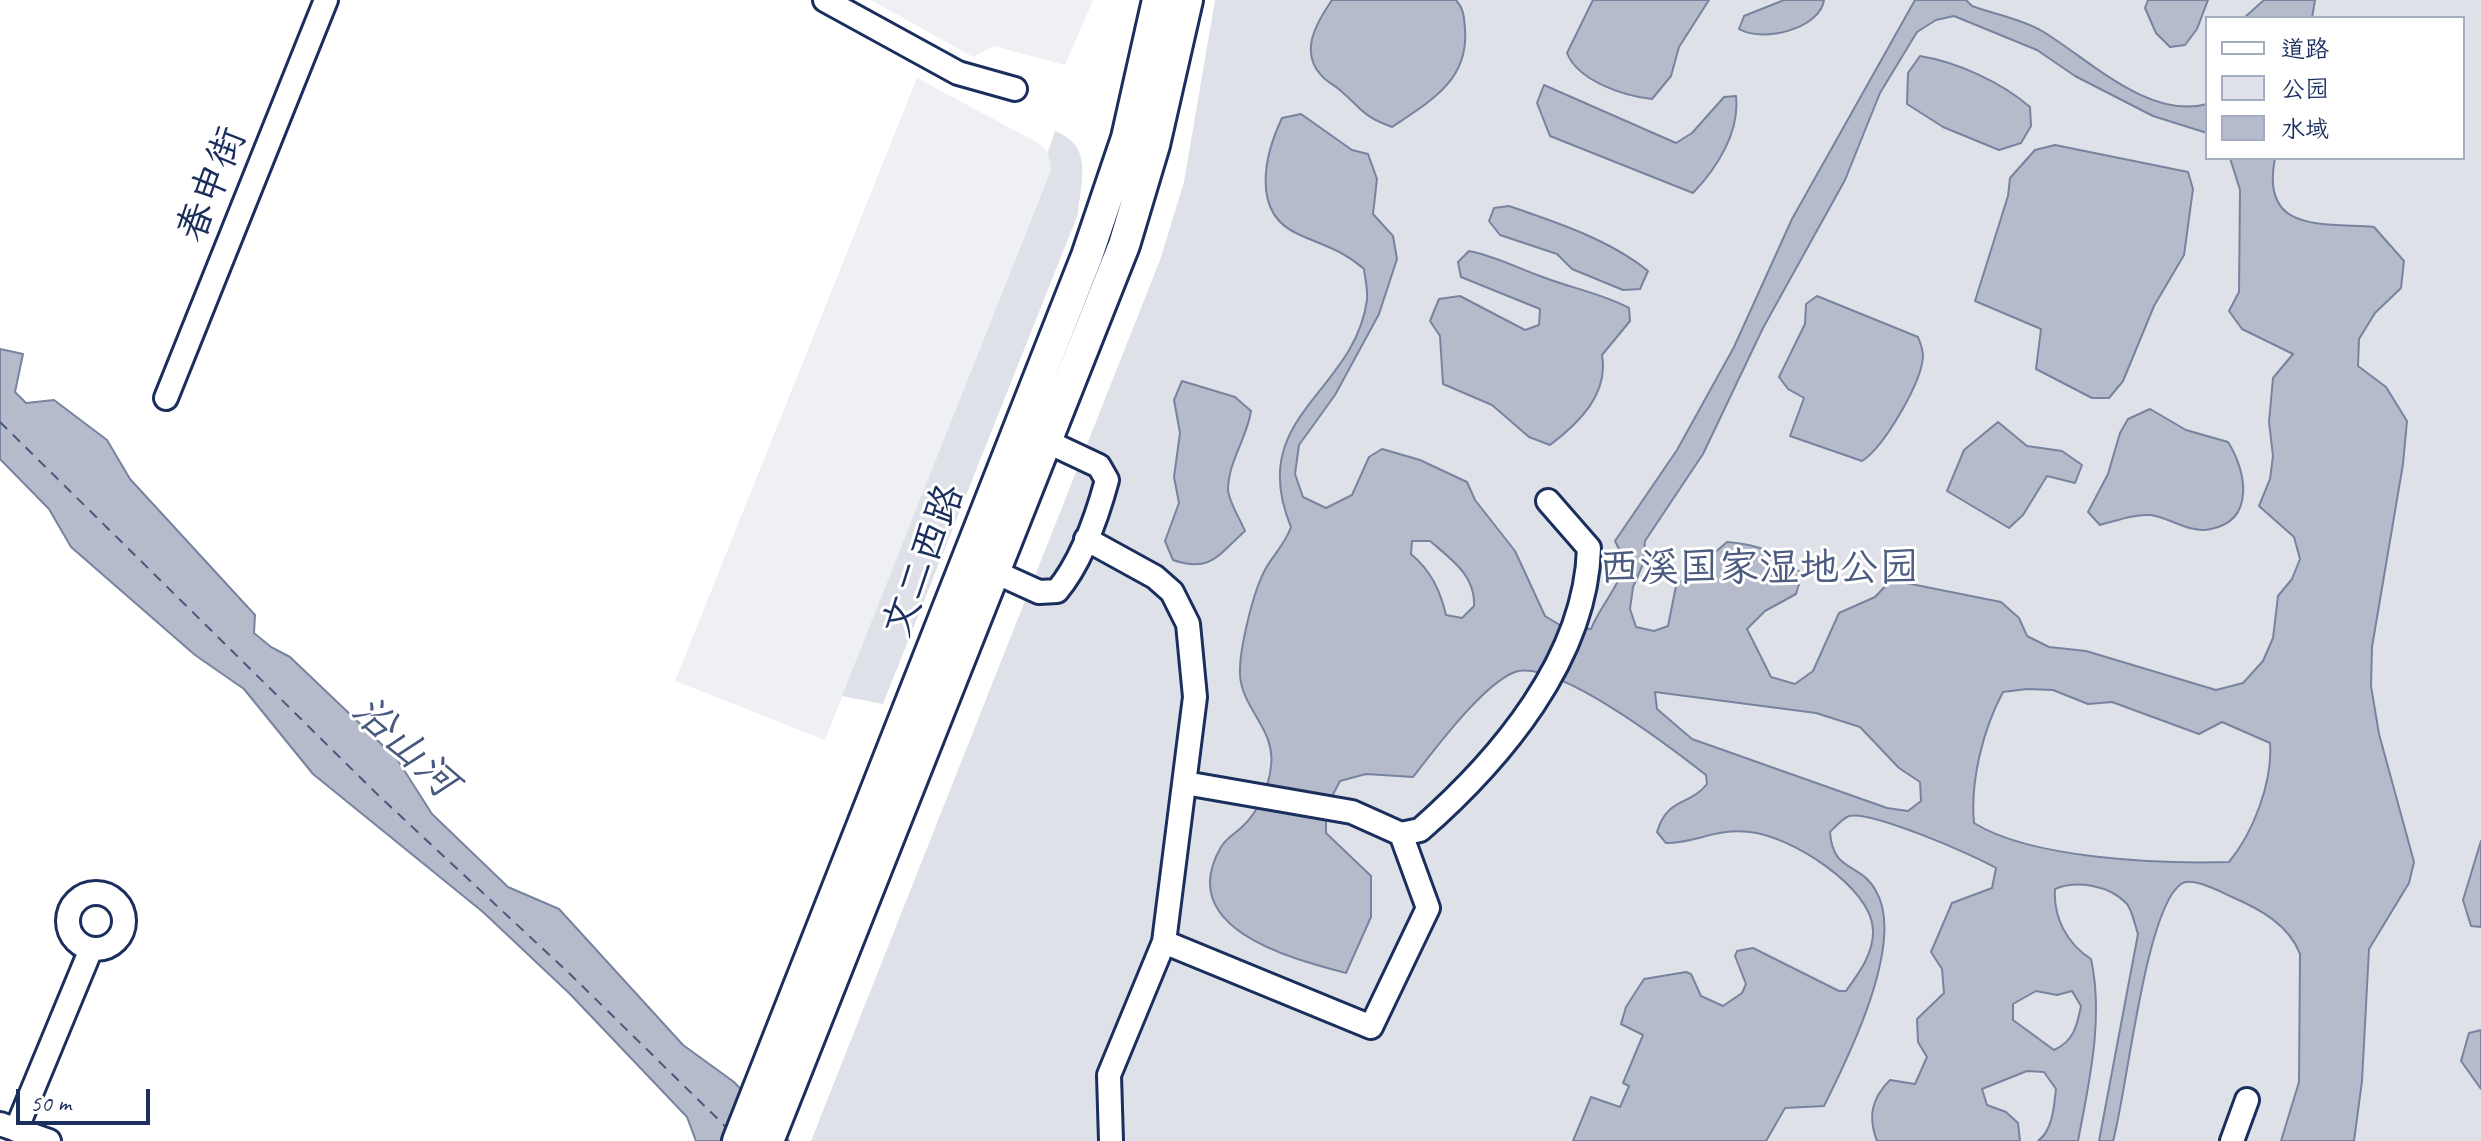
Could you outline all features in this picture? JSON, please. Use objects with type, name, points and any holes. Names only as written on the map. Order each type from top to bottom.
[{"type":"main road","name":"文二西路","points":[[738,1141],[1087,256],[1127,138],[1158,0]]},
{"type":"main road","name":"文二西路","points":[[768,1141],[1124,245],[1154,145],[1187,0]]},
{"type":"street","name":"春申街","points":[[166,398],[326,0]]},
{"type":"street","points":[[825,0],[958,73],[1015,89]]},
{"type":"street","points":[[995,572],[1039,592],[1057,591],[1069,577],[1086,539],[1107,480],[1099,466],[1048,442]]},
{"type":"street","points":[[1185,783],[1352,812],[1401,834],[1420,830],[1439,814],[1522,725],[1583,604],[1589,548],[1548,501]]},
{"type":"street","points":[[1086,539],[1155,577],[1181,606],[1188,624],[1195,697],[1164,942],[1109,1075],[1111,1141]]},
{"type":"street","points":[[1164,942],[1371,1027],[1428,908],[1401,834]]},
{"type":"street","points":[[49,1141],[8,1127],[91,949]]},
{"type":"street","points":[[2232,1141],[2247,1100]]},
{"type":"shaded area","points":[[871,0],[1093,0],[1065,65],[994,46],[973,57]]},
{"type":"shaded area","points":[[917,78],[1038,143],[1048,152],[1051,170],[825,740],[675,681]]},
{"type":"green space","name":"西溪国家湿地公园","points":[[1215,0],[2481,0],[2481,1141],[811,1141],[1160,260],[1184,182]]},
{"type":"green space","points":[[1055,131],[1067,137],[1080,155],[1082,177],[1078,214],[883,704],[842,696],[1051,170],[1048,152]]},
{"type":"water","points":[[1332,0],[1456,0],[1464,17],[1465,47],[1454,76],[1433,98],[1392,127],[1368,116],[1323,77],[1311,56],[1316,27]]},
{"type":"water","points":[[1593,0],[1709,0],[1679,47],[1671,76],[1652,99],[1628,94],[1591,79],[1581,72],[1567,53]]},
{"type":"water","points":[[1784,0],[1824,0],[1812,19],[1789,31],[1761,34],[1739,29],[1744,16]]},
{"type":"water","points":[[1915,0],[1966,0],[1972,6],[2042,31],[2099,71],[2141,95],[2185,107],[2205,104],[2205,132],[2153,116],[2075,76],[2037,50],[1954,16],[1936,20],[1917,32],[1880,93],[1845,180],[1763,328],[1703,454],[1645,541],[1643,564],[1633,587],[1630,609],[1636,627],[1654,631],[1668,626],[1676,586],[1727,542],[1758,547],[1777,555],[1802,574],[1796,594],[1765,611],[1747,629],[1771,677],[1795,684],[1813,671],[1839,613],[1875,597],[1891,580],[2001,602],[2019,618],[2027,636],[2049,647],[2086,651],[2216,690],[2243,683],[2263,661],[2273,638],[2278,596],[2292,579],[2300,559],[2294,537],[2259,506],[2270,479],[2273,456],[2269,422],[2273,378],[2293,354],[2242,329],[2229,311],[2239,292],[2240,190],[2231,160],[2275,160],[2273,182],[2277,200],[2286,212],[2315,223],[2374,227],[2404,261],[2401,288],[2375,313],[2359,339],[2358,366],[2386,387],[2407,421],[2403,464],[2372,647],[2371,686],[2379,734],[2414,862],[2409,883],[2369,949],[2362,1081],[2354,1141],[2281,1141],[2299,1082],[2300,954],[2281,926],[2263,913],[2214,889],[2186,882],[2168,900],[2147,963],[2113,1141],[2099,1141],[2138,934],[2129,907],[2120,898],[2092,886],[2073,885],[2055,889],[2056,910],[2069,938],[2091,959],[2096,1004],[2094,1050],[2078,1141],[2038,1141],[2050,1124],[2056,1089],[2044,1072],[2027,1071],[1982,1089],[1987,1105],[2006,1112],[2018,1123],[2020,1141],[1877,1141],[1872,1116],[1879,1094],[1890,1080],[1915,1084],[1927,1057],[1918,1042],[1917,1019],[1944,993],[1942,969],[1931,952],[1952,903],[1992,888],[1996,868],[1922,835],[1878,820],[1849,816],[1830,832],[1832,845],[1836,855],[1870,882],[1876,891],[1883,913],[1884,939],[1870,1000],[1824,1106],[1785,1108],[1766,1141],[1573,1141],[1591,1097],[1620,1107],[1629,1086],[1623,1083],[1643,1035],[1621,1024],[1626,1007],[1644,979],[1686,972],[1691,974],[1701,996],[1723,1006],[1742,993],[1746,984],[1735,956],[1737,951],[1753,948],[1839,991],[1846,991],[1868,955],[1873,930],[1869,914],[1859,897],[1844,881],[1826,866],[1786,843],[1738,831],[1666,843],[1657,832],[1661,821],[1673,807],[1707,784],[1706,775],[1614,709],[1585,692],[1533,671],[1515,672],[1502,679],[1474,703],[1413,777],[1366,774],[1340,781],[1326,808],[1326,833],[1371,876],[1371,917],[1346,973],[1269,948],[1244,935],[1225,919],[1213,899],[1211,875],[1221,847],[1243,826],[1262,799],[1271,766],[1269,741],[1246,698],[1240,664],[1256,591],[1291,527],[1281,489],[1282,458],[1291,431],[1343,360],[1358,332],[1367,300],[1364,269],[1340,252],[1298,234],[1283,224],[1273,212],[1267,198],[1267,165],[1282,118],[1301,114],[1352,150],[1368,154],[1377,179],[1373,214],[1393,236],[1397,259],[1379,314],[1335,395],[1299,445],[1295,474],[1303,497],[1326,508],[1352,495],[1369,457],[1382,449],[1420,460],[1467,482],[1475,500],[1515,551],[1545,616],[1563,627],[1591,629],[1626,563],[1615,541],[1677,450],[1734,347],[1792,219]],"holes":[[[1412,541],[1430,541],[1461,569],[1474,595],[1474,606],[1462,618],[1446,615],[1434,582],[1411,554]],[[2053,690],[2088,704],[2112,702],[2199,734],[2222,722],[2270,743],[2268,774],[2260,806],[2246,837],[2229,862],[2133,860],[2062,852],[2029,845],[1974,823],[1976,773],[1989,722],[2003,692]],[[1655,692],[1816,713],[1860,727],[1899,768],[1920,782],[1921,801],[1908,811],[1887,808],[1692,739],[1657,709]],[[2036,991],[2057,995],[2072,991],[2081,1006],[2070,1037],[2054,1050],[2013,1020],[2013,1004]]]},
{"type":"water","points":[[2148,0],[2208,0],[2197,29],[2185,45],[2170,47],[2156,33],[2145,8]]},
{"type":"water","points":[[2264,0],[2315,0],[2312,16],[2246,16]]},
{"type":"water","points":[[1920,56],[1978,74],[2030,107],[2031,126],[2021,143],[1999,150],[1943,127],[1907,104],[1908,73]]},
{"type":"water","points":[[1544,85],[1676,143],[1692,133],[1724,97],[1736,96],[1734,123],[1718,161],[1693,193],[1550,136],[1537,103]]},
{"type":"water","points":[[2055,145],[2188,172],[2193,189],[2184,255],[2154,306],[2123,381],[2109,398],[2092,398],[2036,369],[2041,329],[1975,301],[2008,196],[2010,178],[2035,150]]},
{"type":"water","points":[[1509,206],[1582,233],[1633,260],[1648,271],[1640,289],[1623,290],[1572,269],[1557,254],[1500,235],[1489,221],[1494,208]]},
{"type":"water","points":[[1469,251],[1629,308],[1630,321],[1602,355],[1601,382],[1590,406],[1550,445],[1529,437],[1492,405],[1443,384],[1440,336],[1430,321],[1439,299],[1460,296],[1525,330],[1539,325],[1540,309],[1461,277],[1458,262]]},
{"type":"water","points":[[1817,296],[1918,337],[1922,349],[1921,367],[1909,397],[1881,442],[1862,461],[1790,436],[1804,398],[1788,389],[1779,377],[1805,324],[1806,304]]},
{"type":"water","points":[[0,349],[23,354],[15,392],[26,403],[54,400],[107,440],[130,479],[255,615],[254,633],[290,657],[397,759],[432,814],[508,887],[559,909],[683,1045],[734,1082],[789,1141],[696,1141],[687,1117],[570,994],[483,912],[313,774],[244,689],[195,655],[71,547],[49,509],[0,459]]},
{"type":"water","points":[[1182,381],[1235,397],[1251,411],[1231,470],[1228,490],[1245,531],[1213,559],[1196,564],[1173,560],[1165,541],[1179,503],[1174,477],[1180,433],[1174,400]]},
{"type":"water","points":[[2150,409],[2186,430],[2228,442],[2239,466],[2243,493],[2235,516],[2225,524],[2203,530],[2144,515],[2100,525],[2088,512],[2108,474],[2120,433],[2128,419]]},
{"type":"water","points":[[1998,422],[2027,446],[2062,451],[2082,465],[2075,483],[2047,476],[2023,515],[2009,528],[1947,491],[1964,450]]},
{"type":"water","points":[[2481,841],[2481,927],[2471,926],[2463,900]]},
{"type":"water","points":[[2481,1030],[2481,1089],[2461,1061],[2469,1033]]},
{"type":"ferry route","points":[[0,422],[377,794],[572,976],[728,1129]]},
{"type":"water label","name":"沿山河","points":[[404,748]]}]
